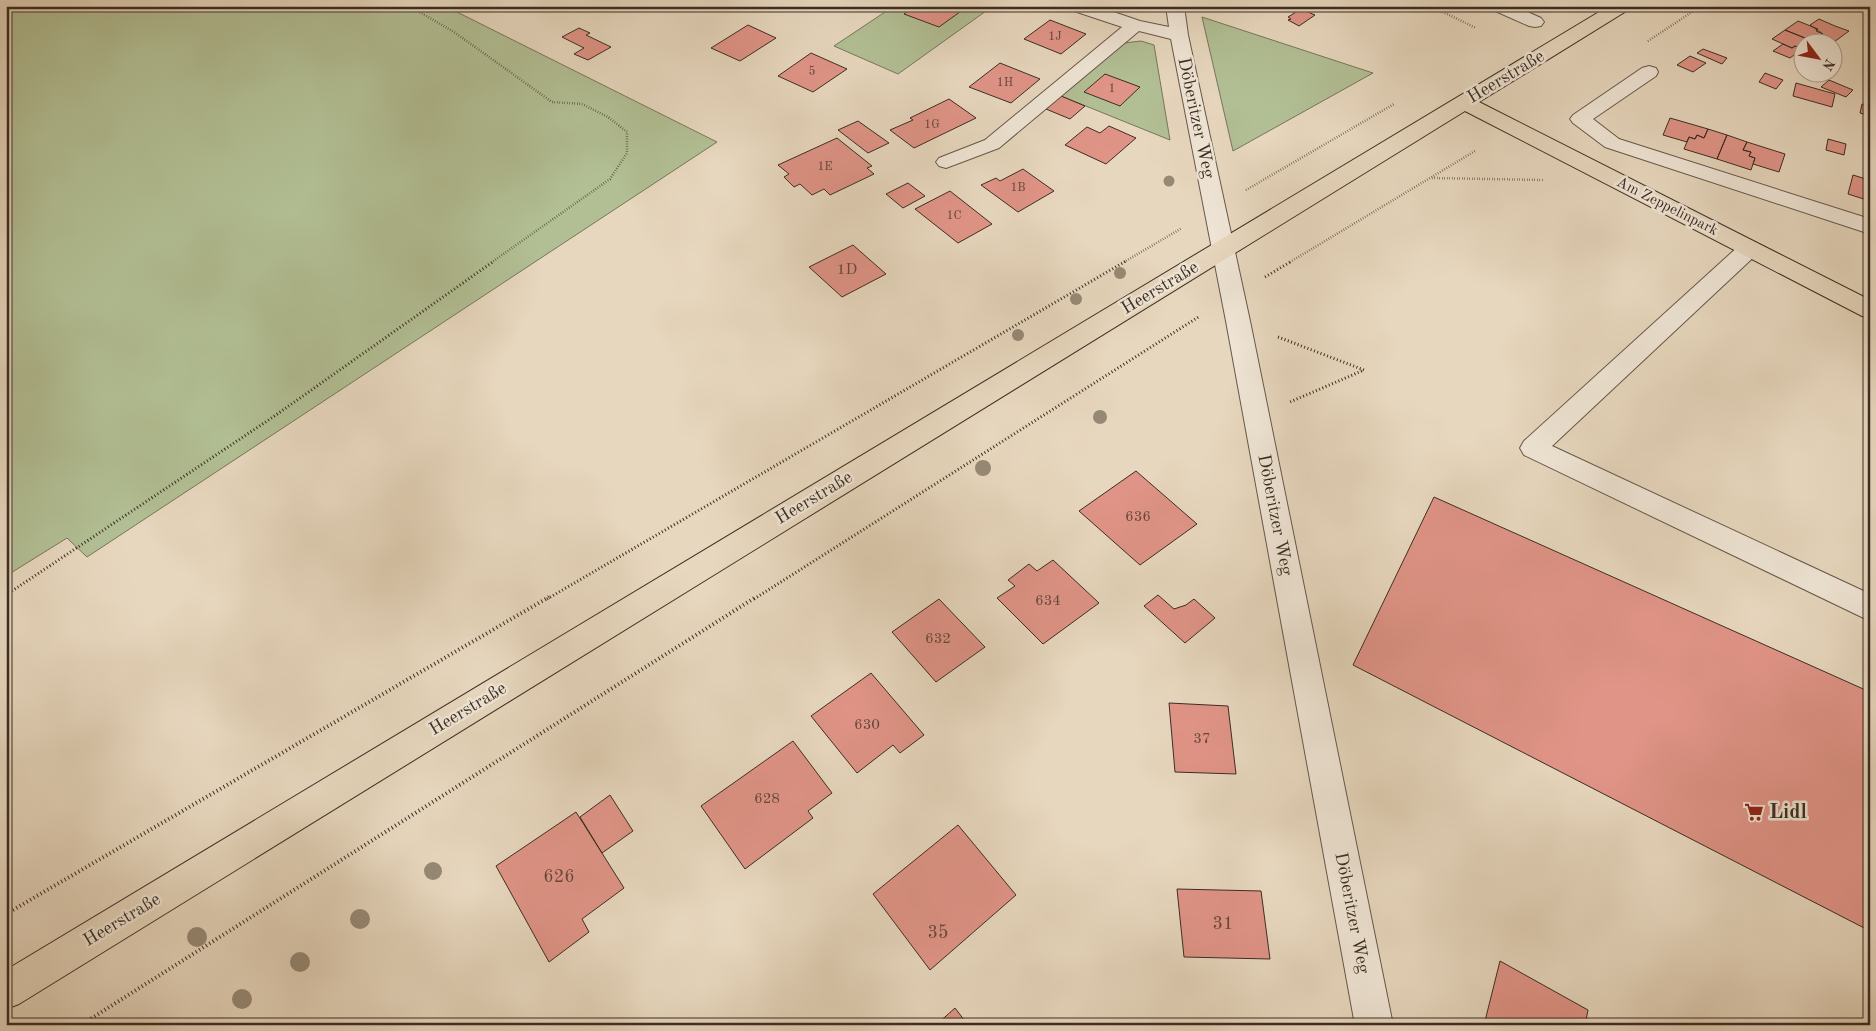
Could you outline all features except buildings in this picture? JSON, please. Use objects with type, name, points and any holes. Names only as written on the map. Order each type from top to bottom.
[{"type":"main road","name":"Heerstraße","points":[[6,991],[1622,6]]},
{"type":"main road","name":"Am Zeppelinpark","points":[[1465,102],[1870,310]]},
{"type":"street","points":[[1076,6],[1135,25],[1179,35]]},
{"type":"street","name":"Döberitzer Weg","points":[[1175,6],[1179,35],[1235,309],[1374,1025]]},
{"type":"street","points":[[1499,6],[1534,22]]},
{"type":"street","points":[[946,162],[992,144],[1135,25]]},
{"type":"street","points":[[1648,72],[1580,119],[1612,143],[1870,227]]},
{"type":"street","points":[[1749,249],[1533,448],[1870,608]]},
{"type":"path","points":[[6,595],[276,416],[610,179],[627,153],[627,132],[608,117],[582,104],[552,102],[454,32],[409,6]]},
{"type":"path","points":[[1421,6],[1443,12],[1476,29]]},
{"type":"path","points":[[6,914],[1400,101]]},
{"type":"path","points":[[81,1025],[1235,309],[1431,178],[1475,151]]},
{"type":"path","points":[[1431,178],[1549,180]]},
{"type":"path","points":[[1235,309],[1364,370],[1256,417]]},
{"type":"green space","points":[[6,6],[445,6],[717,142],[87,557],[67,538],[6,576]]},
{"type":"green space","points":[[894,6],[993,6],[898,74],[834,46]]},
{"type":"green space","points":[[1202,17],[1373,73],[1233,151]]},
{"type":"green space","points":[[1141,41],[1154,45],[1170,140],[1061,96],[1124,43]]},
{"type":"place","name":"Lidl","points":[[1754,812]]}]
